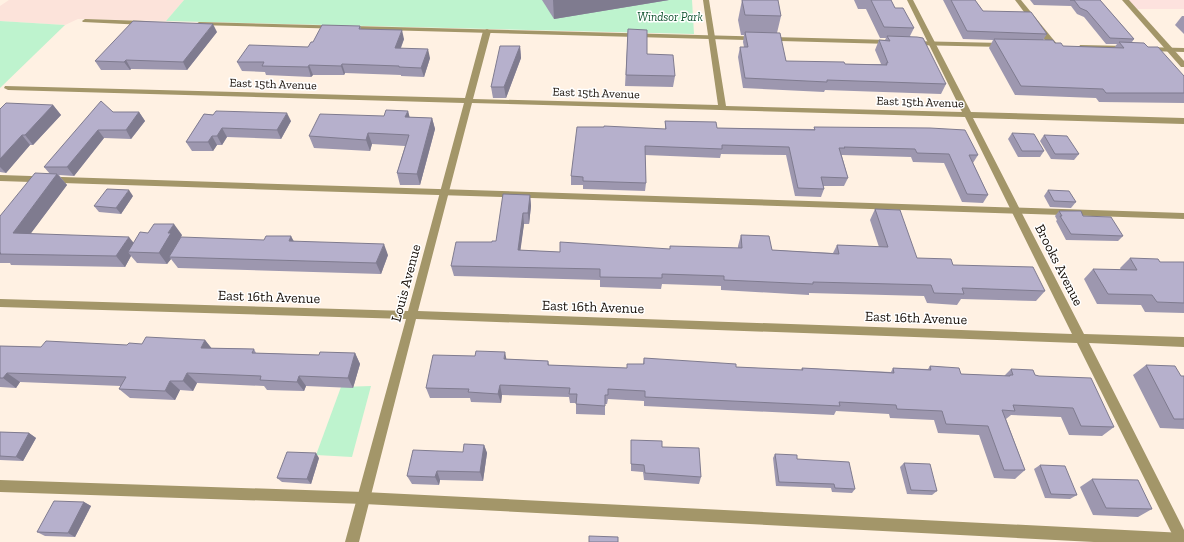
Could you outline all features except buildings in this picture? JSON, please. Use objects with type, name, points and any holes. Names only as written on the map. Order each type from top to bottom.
[{"type":"street","points":[[706,0],[722,108]]},
{"type":"street","name":"Brooks Avenue","points":[[910,0],[1183,541]]},
{"type":"street","points":[[1018,0],[1054,46]]},
{"type":"street","points":[[1125,0],[1184,65]]},
{"type":"street","points":[[85,21],[156,23]]},
{"type":"street","points":[[188,24],[900,42]]},
{"type":"street","name":"Louis Avenue","points":[[352,542],[487,32]]},
{"type":"street","points":[[908,43],[1008,45]]},
{"type":"street","points":[[1077,47],[1184,50]]},
{"type":"street","name":"East 15th Avenue","points":[[8,88],[1184,121]]},
{"type":"street","points":[[0,178],[1184,216]]},
{"type":"street","name":"East 16th Avenue","points":[[0,303],[412,315],[1184,342]]},
{"type":"street","points":[[0,486],[364,498],[1183,541]]},
{"type":"shaded area","points":[[9,0],[184,0],[166,21],[78,19],[65,25],[0,21],[0,6]]},
{"type":"shaded area","points":[[1125,0],[1184,0],[1184,9],[1134,9]]},
{"type":"green space","name":"Windsor Park","points":[[184,0],[692,0],[694,34],[166,21]]},
{"type":"green space","points":[[0,21],[65,25],[0,88]]},
{"type":"green space","points":[[371,386],[352,457],[316,455],[341,387]]}]
